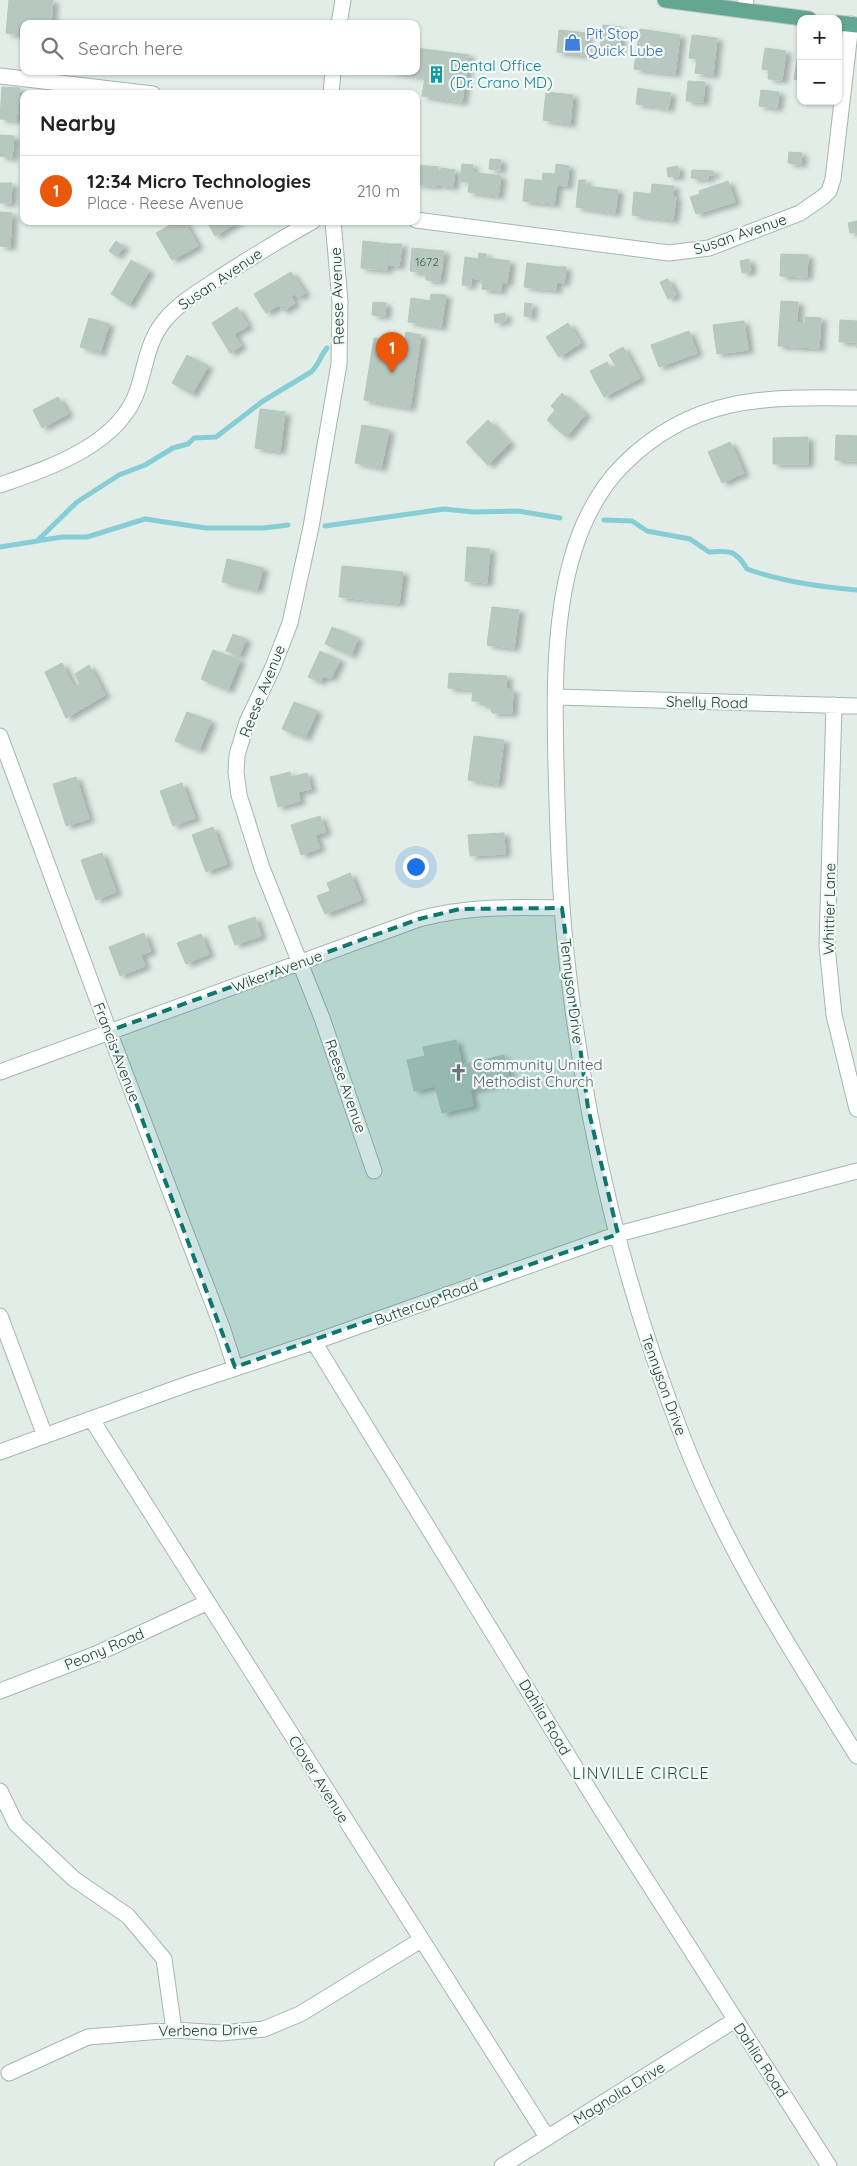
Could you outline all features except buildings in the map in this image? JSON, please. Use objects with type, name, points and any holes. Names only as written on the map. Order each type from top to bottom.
[{"type":"main road","points":[[665,0],[745,5],[797,16]]},
{"type":"street","points":[[340,20],[343,0]]},
{"type":"street","name":"Susan Avenue","points":[[420,221],[669,253],[709,248],[800,213],[829,191],[833,178],[849,24]]},
{"type":"street","points":[[332,90],[333,75]]},
{"type":"street","points":[[0,76],[119,90]]},
{"type":"street","name":"Susan Avenue","points":[[0,485],[50,468],[72,458],[89,447],[126,414],[137,391],[151,342],[173,311],[190,297],[264,249],[306,225]]},
{"type":"street","name":"Reese Avenue","points":[[334,225],[340,301],[339,364],[311,527],[290,623],[273,667],[247,722],[236,765],[242,807],[262,868],[301,962],[338,1061],[374,1172]]},
{"type":"street","name":"Tennyson Drive","points":[[857,398],[789,397],[735,403],[706,411],[672,427],[624,463],[594,503],[576,542],[567,574],[559,634],[557,697],[558,854],[569,979],[588,1108],[618,1234],[644,1328],[698,1475],[764,1608],[857,1756]]},
{"type":"street","name":"Shelly Road","points":[[557,697],[857,706]]},
{"type":"street","name":"Whittier Lane","points":[[834,706],[827,946],[834,1015],[857,1109]]},
{"type":"street","name":"Francis Avenue","points":[[0,736],[109,1031],[223,1330],[235,1367]]},
{"type":"street","name":"Wiker Avenue","points":[[0,1072],[419,919],[447,912],[495,907],[562,908]]},
{"type":"street","name":"Buttercup Road","points":[[0,1452],[235,1367],[314,1342],[618,1234],[857,1171]]},
{"type":"street","points":[[0,1316],[45,1436]]},
{"type":"street","name":"Dahlia Road","points":[[314,1342],[599,1806],[829,2166]]},
{"type":"street","name":"Clover Avenue","points":[[92,1420],[206,1603],[547,2137]]},
{"type":"street","name":"Peony Road","points":[[0,1691],[96,1654],[206,1603]]},
{"type":"street","points":[[0,1791],[16,1824],[74,1879],[128,1916],[164,1959],[174,2030]]},
{"type":"street","name":"Verbena Drive","points":[[9,2073],[88,2036],[174,2030],[221,2033],[264,2029],[300,2014],[421,1940]]},
{"type":"street","name":"Magnolia Drive","points":[[502,2166],[735,2020]]},
{"type":"highlighted area","points":[[562,908],[588,1108],[618,1234],[235,1367],[109,1031],[419,919],[460,909]]},
{"type":"waterway","points":[[37,541],[77,502],[119,475],[145,465],[173,448],[188,444],[194,438],[216,437],[263,401],[311,372],[327,348]]},
{"type":"waterway","points":[[325,526],[444,509],[473,512],[518,511],[560,518]]},
{"type":"waterway","points":[[0,547],[62,537],[87,537],[145,519],[206,528],[264,528],[288,525]]},
{"type":"waterway","points":[[604,520],[632,521],[647,531],[690,539],[709,552],[722,551],[735,555],[747,569],[788,581],[857,590]]},
{"type":"place","name":"Pit Stop Quick Lube","points":[[572,42]]},
{"type":"place","name":"Dental Office (Dr. Crano MD)","points":[[436,74]]},
{"type":"place","name":"12:34 Micro Technologies","points":[[392,373]]},
{"type":"place","name":"Community United Methodist Church","points":[[459,1073]]},
{"type":"district","name":"LINVILLE CIRCLE","points":[[641,1773]]}]
